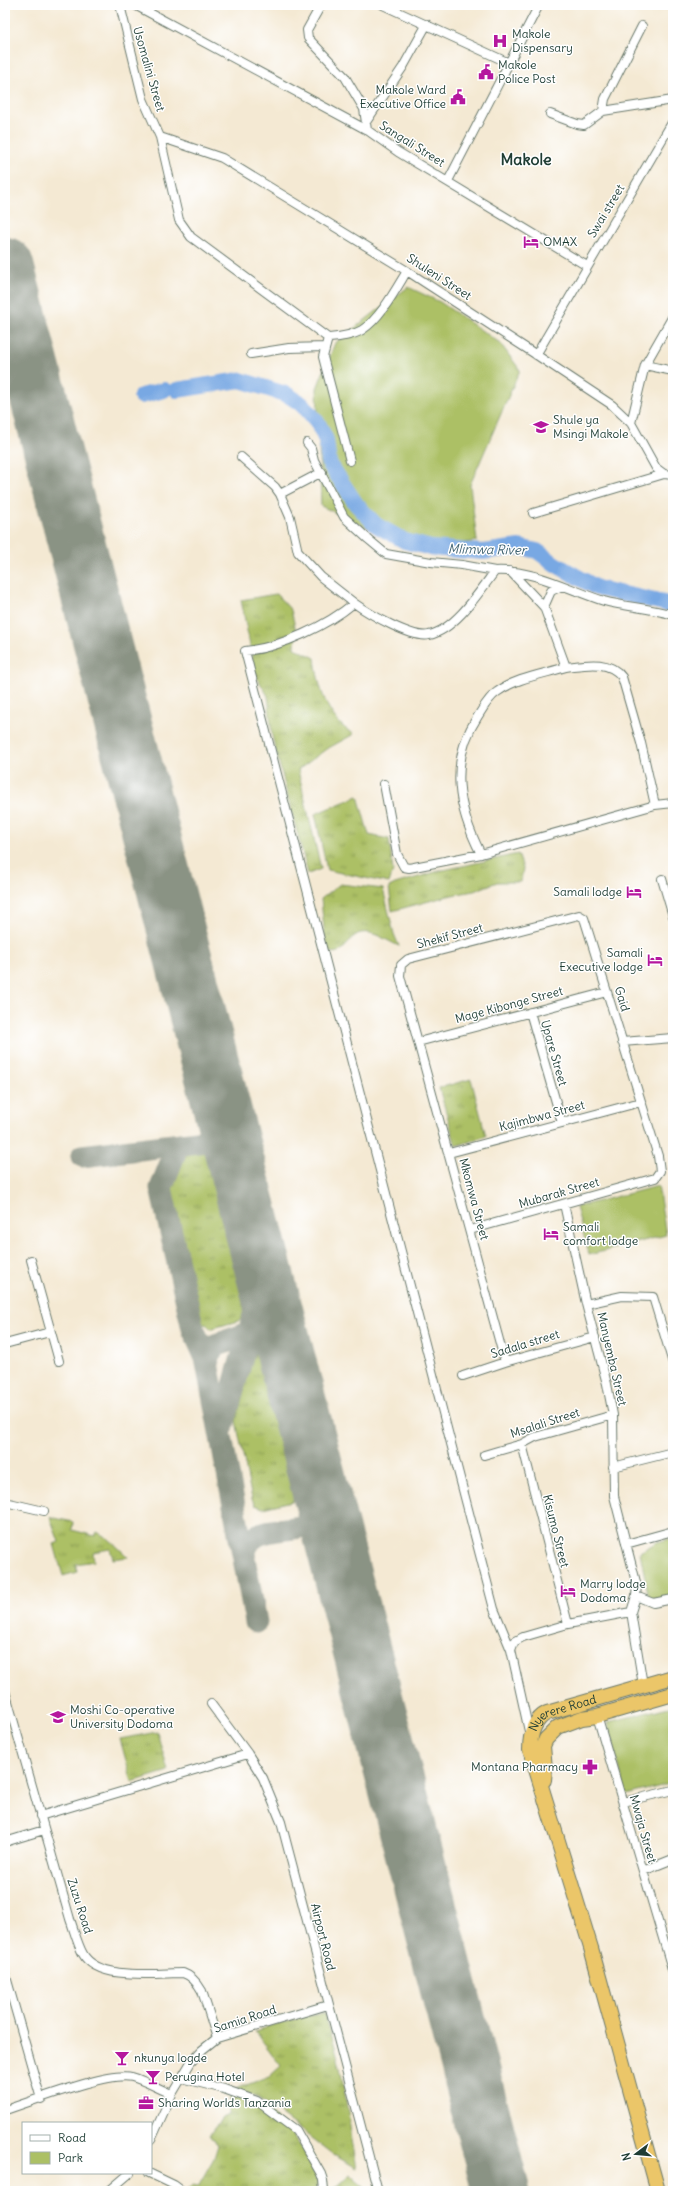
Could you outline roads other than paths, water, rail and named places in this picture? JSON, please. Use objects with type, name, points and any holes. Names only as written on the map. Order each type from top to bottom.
[{"type":"highway","name":"Nyerere Road","points":[[542,1788],[530,1750],[530,1737],[540,1717],[547,1713],[673,1677]]},
{"type":"highway","name":"Nyerere Road","points":[[542,1788],[545,1769],[543,1746],[546,1739],[564,1724],[582,1718],[598,1716],[673,1694]]},
{"type":"highway","points":[[542,1788],[591,1948],[658,2191]]},
{"type":"street","name":"Usomalini Street","points":[[120,5],[143,99],[160,137],[179,220],[191,237],[328,338]]},
{"type":"street","name":"Sangali Street","points":[[134,5],[367,126],[398,152],[587,266]]},
{"type":"street","points":[[321,5],[307,30],[308,38],[345,77],[364,109],[367,126]]},
{"type":"street","points":[[383,5],[509,63]]},
{"type":"street","points":[[448,181],[539,5]]},
{"type":"street","points":[[367,126],[427,24]]},
{"type":"street","points":[[603,111],[605,99],[642,26]]},
{"type":"street","points":[[550,114],[581,125],[603,111],[673,100]]},
{"type":"street","name":"Swai street","points":[[536,355],[673,121]]},
{"type":"street","name":"Shuleni Street","points":[[160,137],[222,158],[407,271],[612,405],[630,423],[656,468],[664,474]]},
{"type":"street","points":[[350,461],[323,357],[324,347],[328,338],[346,336],[362,330],[387,304],[407,271]]},
{"type":"street","points":[[630,423],[645,365],[673,316]]},
{"type":"street","points":[[251,354],[289,348],[324,347]]},
{"type":"street","points":[[645,365],[673,371]]},
{"type":"street","points":[[307,443],[344,517],[386,554],[495,571],[510,570],[605,601],[673,615]]},
{"type":"street","points":[[241,457],[275,487],[280,494],[290,517],[298,552],[321,578],[354,602],[406,631],[428,636],[438,633],[456,619],[478,594],[495,571]]},
{"type":"street","points":[[280,494],[322,472]]},
{"type":"street","points":[[533,513],[664,474],[673,475]]},
{"type":"street","points":[[510,570],[544,607],[560,656],[566,667]]},
{"type":"street","points":[[544,607],[551,591],[562,586]]},
{"type":"street","points":[[354,602],[338,616],[300,636],[263,650],[245,652],[262,708],[332,988],[494,1609],[511,1650],[530,1737]]},
{"type":"street","points":[[481,854],[462,810],[460,795],[462,750],[471,726],[496,692],[517,682],[566,667],[592,664],[610,667],[616,669],[622,677],[641,743],[655,805]]},
{"type":"street","points":[[384,784],[397,854],[404,867],[414,868],[481,854],[655,805],[673,803]]},
{"type":"street","points":[[662,878],[673,916]]},
{"type":"street","name":"Shekif Street","points":[[418,1042],[400,976],[401,965],[408,959],[579,915],[584,918]]},
{"type":"street","name":"Gaid","points":[[584,918],[658,1156],[660,1171],[655,1178]]},
{"type":"street","name":"Mage Kibonge Street","points":[[418,1042],[607,992]]},
{"type":"street","name":"Upare Street","points":[[530,1012],[562,1123]]},
{"type":"street","points":[[622,1042],[673,1038]]},
{"type":"street","name":"Mkomwa Street","points":[[418,1042],[505,1362]]},
{"type":"street","name":"Kajimbwa Street","points":[[449,1153],[641,1102]]},
{"type":"street","name":"Mubarak Street","points":[[470,1230],[655,1178]]},
{"type":"street","name":"Manyemba Street","points":[[564,1204],[586,1304],[607,1384],[612,1414],[614,1496],[637,1586],[636,1596],[631,1612],[643,1685]]},
{"type":"street","points":[[30,1260],[58,1361]]},
{"type":"street","points":[[586,1304],[622,1296],[653,1297],[673,1363]]},
{"type":"street","points":[[5,1344],[50,1332]]},
{"type":"street","name":"Sadala street","points":[[463,1376],[505,1362],[595,1337]]},
{"type":"street","name":"Msalali Street","points":[[484,1455],[522,1444],[535,1437],[612,1414]]},
{"type":"street","name":"Kisumo Street","points":[[522,1444],[568,1624]]},
{"type":"street","points":[[613,1467],[673,1452]]},
{"type":"street","points":[[5,1502],[44,1511]]},
{"type":"street","points":[[626,1544],[673,1531]]},
{"type":"street","points":[[636,1596],[653,1603],[673,1599]]},
{"type":"street","points":[[511,1650],[514,1642],[523,1637],[568,1624],[631,1612]]},
{"type":"street","name":"Zuzu Road","points":[[5,1691],[70,1919],[84,1955],[95,1965],[108,1971],[183,1973],[188,1975],[199,1984],[217,2038]]},
{"type":"street","name":"Airport Road","points":[[210,1704],[248,1754],[263,1778],[281,1822],[328,2006],[378,2191]]},
{"type":"street","name":"Mwaja Street","points":[[598,1716],[673,1972]]},
{"type":"street","points":[[40,1816],[248,1754]]},
{"type":"street","points":[[623,1802],[673,1790]]},
{"type":"street","points":[[5,1842],[44,1830]]},
{"type":"street","points":[[643,1871],[673,1859]]},
{"type":"street","points":[[5,1973],[41,2099]]},
{"type":"street","name":"Samia Road","points":[[152,2138],[181,2078],[202,2050],[217,2038],[328,2006]]},
{"type":"street","points":[[5,2110],[79,2086],[119,2076],[132,2077],[172,2094]]},
{"type":"street","points":[[181,2078],[224,2089],[257,2101],[296,2130],[324,2180],[324,2191]]},
{"type":"street","points":[[109,2191],[129,2174]]},
{"type":"street","points":[[151,2174],[174,2184],[182,2191]]},
{"type":"waterway","name":"Mlimwa River","points":[[177,390],[240,380],[288,395],[303,405],[318,423],[326,440],[329,463],[356,504],[376,525],[405,541],[431,548],[483,552],[519,547],[537,551],[555,564],[597,588],[673,605]]},
{"type":"waterway","name":"Mlimwa River","points":[[141,396],[164,390]]},
{"type":"place","name":"Makole Dispensary","points":[[500,41]]},
{"type":"place","name":"Makole Police Post","points":[[486,72]]},
{"type":"place","name":"Makole Ward Executive Office","points":[[458,97]]},
{"type":"place","name":"OMAX","points":[[531,242]]},
{"type":"place","name":"Shule ya Msingi Makole","points":[[541,427]]},
{"type":"place","name":"Samali lodge","points":[[634,892]]},
{"type":"place","name":"Samali Executive lodge","points":[[655,960]]},
{"type":"place","name":"Samali comfort lodge","points":[[551,1234]]},
{"type":"place","name":"Marry lodge Dodoma","points":[[568,1591]]},
{"type":"place","name":"Moshi Co-operative University Dodoma","points":[[58,1717]]},
{"type":"place","name":"Montana Pharmacy","points":[[590,1767]]},
{"type":"place","name":"nkunya logde","points":[[122,2058]]},
{"type":"place","name":"Perugina Hotel","points":[[153,2077]]},
{"type":"place","name":"Sharing Worlds Tanzania","points":[[146,2103]]},
{"type":"district","name":"Makole","points":[[526,159]]}]
